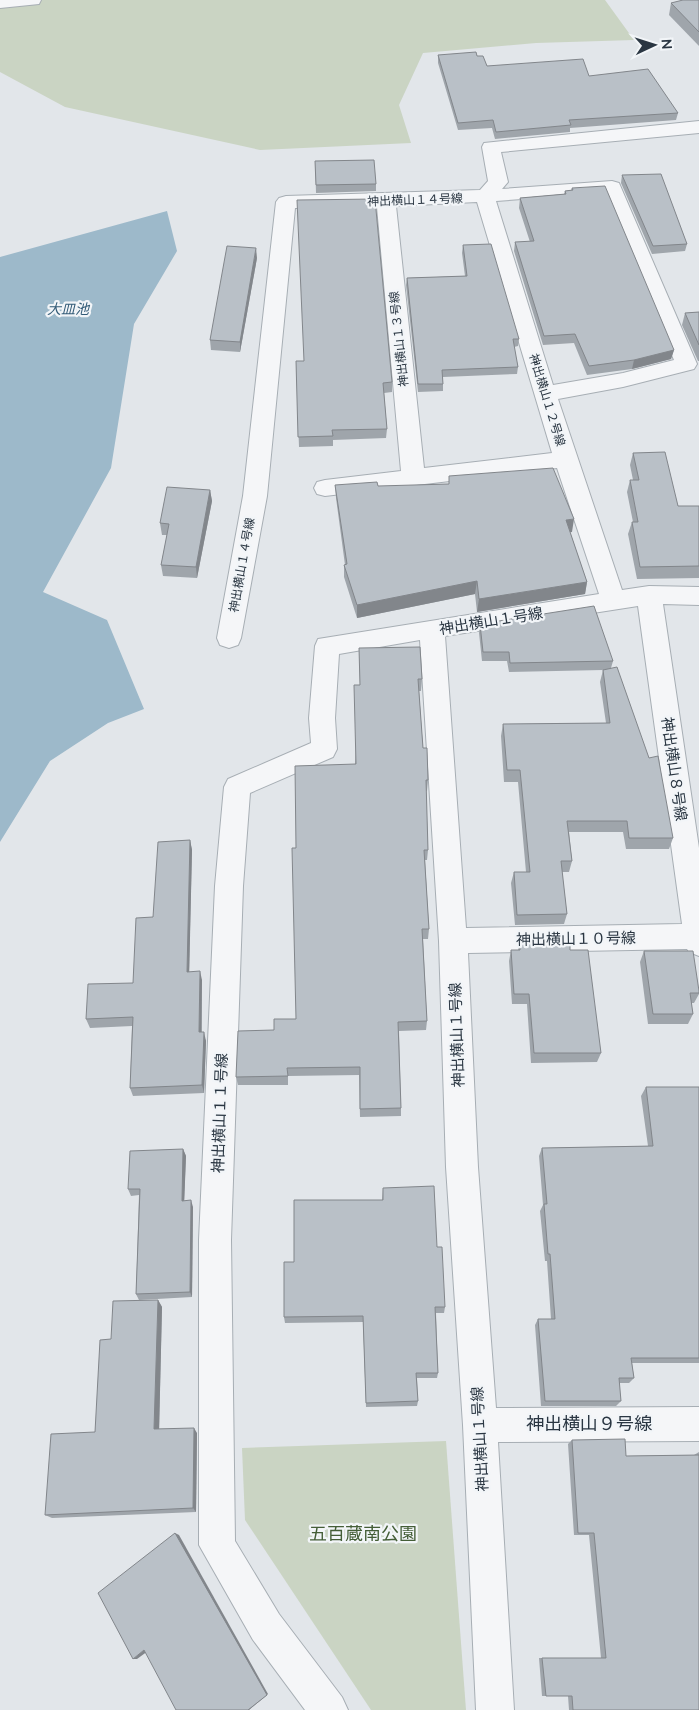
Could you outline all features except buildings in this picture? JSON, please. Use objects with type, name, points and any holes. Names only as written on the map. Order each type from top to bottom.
[{"type":"street","points":[[0,3],[33,0]]},
{"type":"street","points":[[486,197],[498,182],[490,146],[699,127]]},
{"type":"street","name":"神出横山１４号線","points":[[229,638],[255,496],[286,202],[386,202],[486,197],[612,187],[692,364],[622,380],[545,394]]},
{"type":"street","name":"神出横山１２号線","points":[[486,197],[565,459],[614,602]]},
{"type":"street","name":"神出横山１３号線","points":[[386,202],[413,476]]},
{"type":"street","points":[[325,488],[565,459]]},
{"type":"street","name":"神出横山１号線","points":[[495,1710],[480,1425],[462,1167],[453,941],[432,629],[649,595],[699,596]]},
{"type":"street","name":"神出横山８号線","points":[[649,595],[699,938]]},
{"type":"street","name":"神出横山１１号線","points":[[329,1710],[266,1627],[217,1545],[215,1240],[228,896],[237,787],[324,749],[322,718],[327,646],[432,629]]},
{"type":"street","name":"神出横山１０号線","points":[[453,941],[699,938]]},
{"type":"street","name":"神出横山９号線","points":[[480,1425],[699,1424]]},
{"type":"green space","points":[[0,0],[605,0],[634,40],[536,43],[423,53],[399,105],[411,143],[260,150],[65,107],[0,72]]},
{"type":"green space","name":"五百蔵南公園","points":[[446,1441],[466,1710],[371,1710],[245,1520],[242,1448]]},
{"type":"water","name":"大皿池","points":[[167,211],[177,251],[134,324],[111,468],[43,592],[107,620],[144,709],[108,723],[50,761],[0,842],[0,257]]}]
